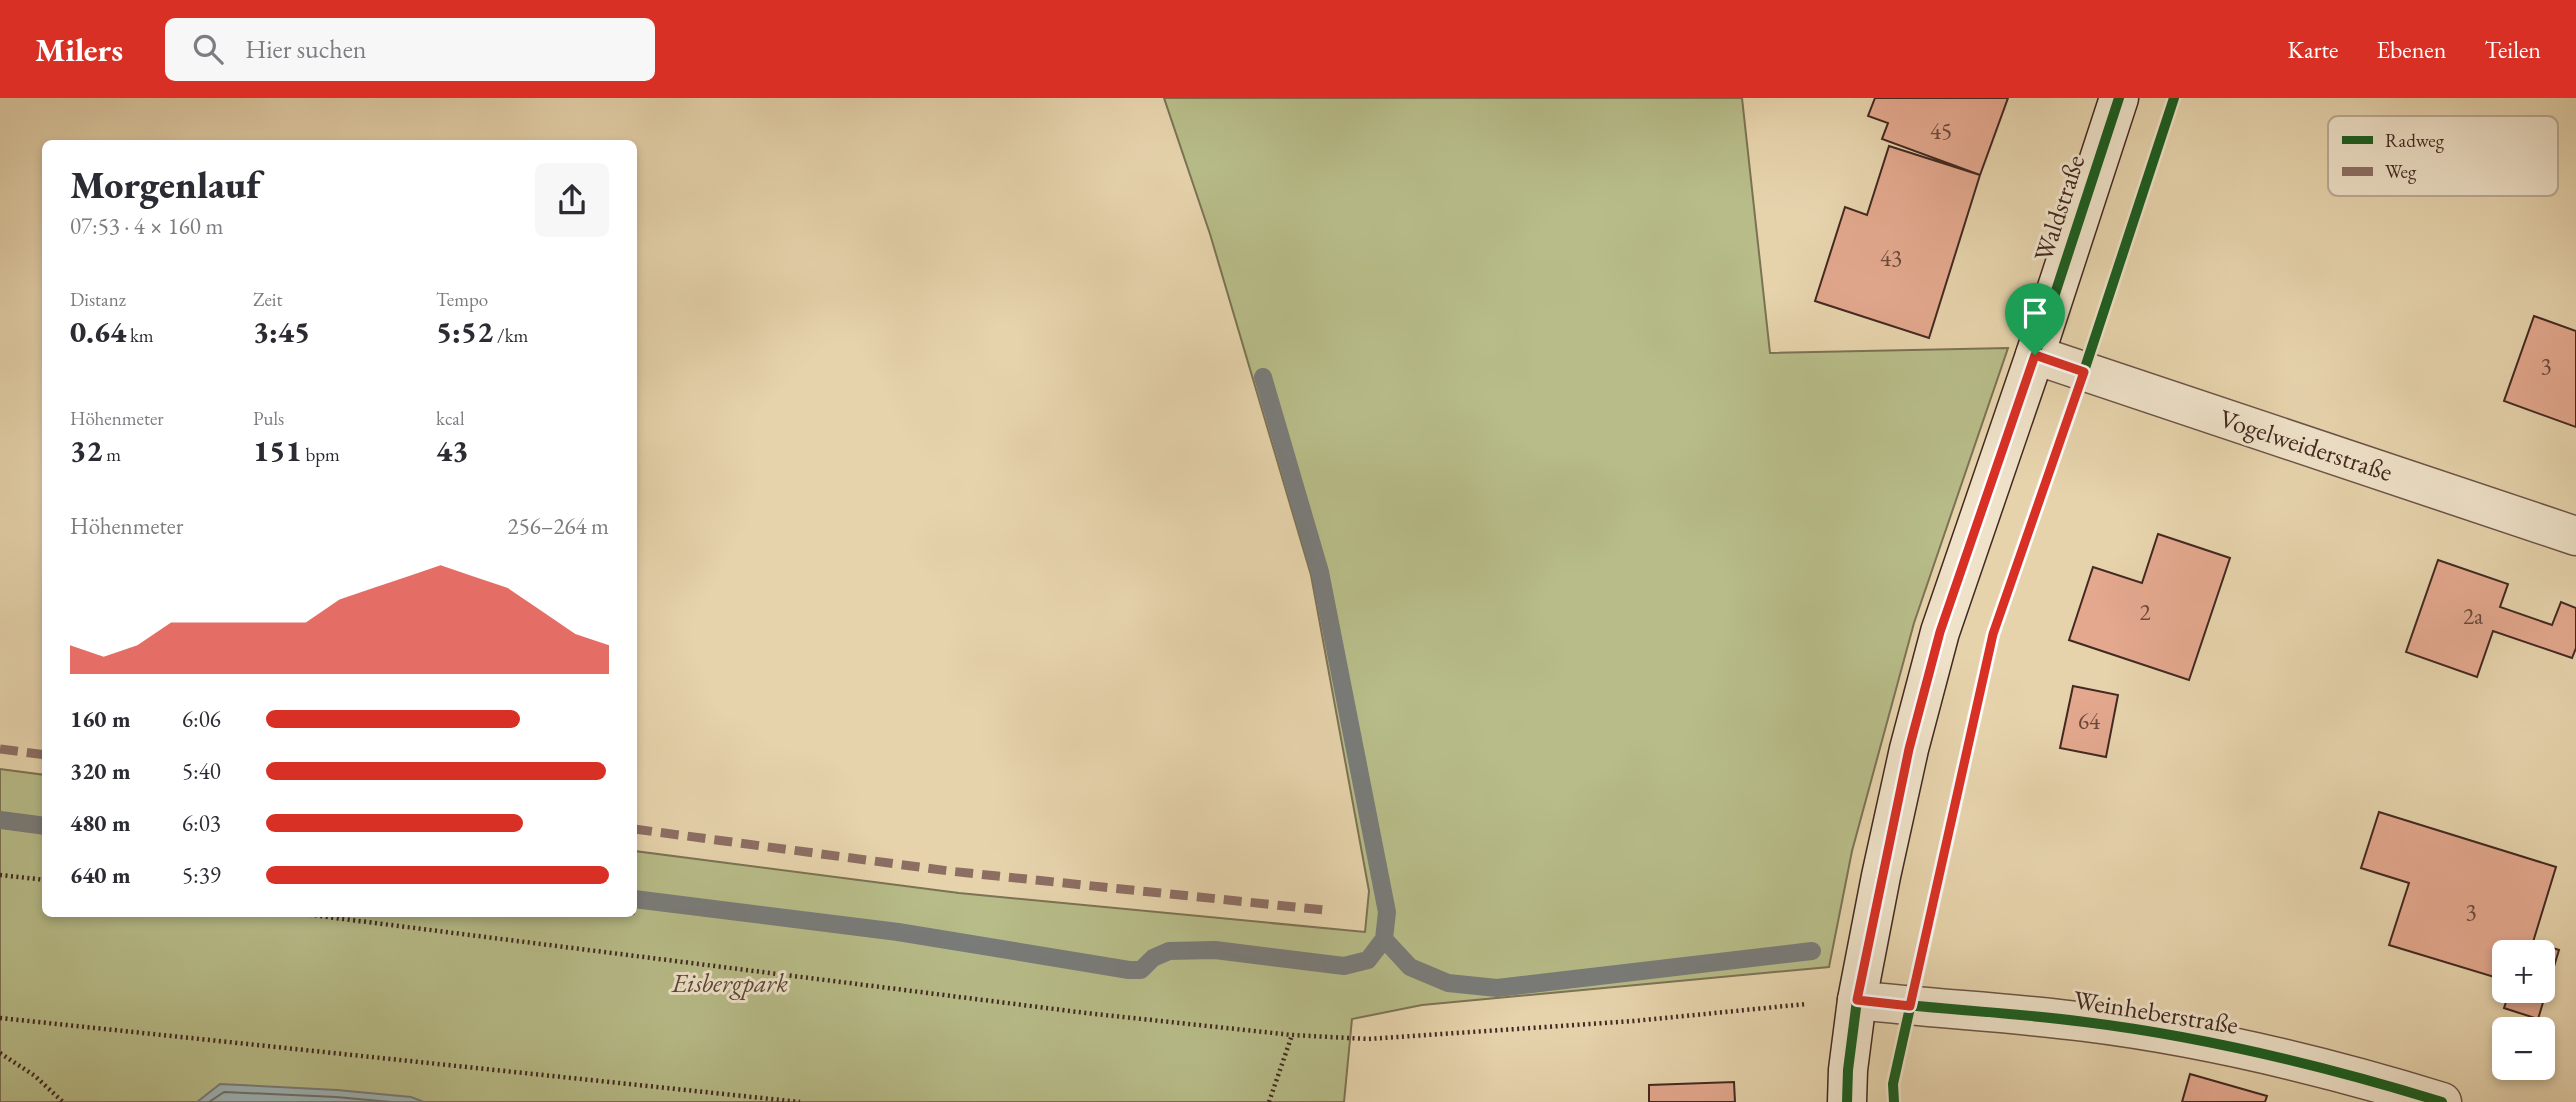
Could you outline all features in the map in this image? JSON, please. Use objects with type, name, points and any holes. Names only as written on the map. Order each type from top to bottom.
[{"type":"street","name":"Waldstraße","points":[[1847,1102],[1848,1070],[1857,1000],[1909,749],[1940,632],[2119,98]]},
{"type":"street","name":"Vogelweiderstraße","points":[[2035,355],[2576,536]]},
{"type":"street","name":"Weinheberstraße","points":[[1857,1000],[2083,1021],[2196,1039],[2349,1073],[2442,1102]]},
{"type":"path","points":[[0,875],[42,880]]},
{"type":"path","points":[[328,917],[1086,1013],[1292,1035],[1368,1039],[1634,1021],[1857,1000]]},
{"type":"path","points":[[0,1018],[800,1102]]},
{"type":"path","points":[[1269,1102],[1292,1035]]},
{"type":"path","points":[[0,1053],[35,1076],[63,1102]]},
{"type":"green space","name":"Eisbergpark","points":[[1164,98],[1742,98],[1770,353],[2008,348],[1914,623],[1852,851],[1829,967],[1422,1005],[1352,1019],[1344,1102],[0,1102],[0,769],[42,775],[42,917],[637,917],[637,851],[959,893],[1365,932],[1369,891],[1311,575],[1210,234]]},
{"type":"water","points":[[220,1084],[337,1090],[411,1097],[424,1102],[197,1102]]},
{"type":"building","points":[[1875,98],[2008,98],[1980,175],[1882,139],[1888,123],[1868,116]]},
{"type":"building","points":[[1889,146],[1980,175],[1929,338],[1815,301],[1845,207],[1867,215]]},
{"type":"building","points":[[2534,316],[2576,331],[2576,427],[2504,401]]},
{"type":"building","points":[[2158,534],[2230,558],[2189,680],[2069,640],[2093,567],[2142,583]]},
{"type":"building","points":[[2438,560],[2508,584],[2500,607],[2552,625],[2561,602],[2576,608],[2576,648],[2572,658],[2493,631],[2477,677],[2406,652]]},
{"type":"building","points":[[2073,686],[2118,695],[2106,757],[2060,748]]},
{"type":"building","points":[[2379,812],[2556,867],[2534,940],[2492,940],[2492,976],[2389,945],[2409,883],[2361,868]]},
{"type":"building","points":[[2506,1003],[2543,1003],[2539,1017],[2504,1008]]},
{"type":"building","points":[[2190,1074],[2267,1096],[2265,1102],[2182,1102]]},
{"type":"building","points":[[1734,1082],[1735,1102],[1649,1102],[1649,1085]]},
{"type":"waterway","points":[[637,899],[898,932],[1129,970],[1141,970],[1153,958],[1169,951],[1215,950],[1344,966],[1368,960],[1384,939],[1387,912],[1320,572],[1263,377]]},
{"type":"waterway","points":[[0,820],[42,825]]},
{"type":"waterway","points":[[1384,939],[1410,967],[1448,983],[1497,988],[1812,951]]},
{"type":"marked path","points":[[0,749],[42,754]]},
{"type":"marked path","points":[[637,829],[949,871],[1324,910]]},
{"type":"cycle path","points":[[1847,1102],[1848,1070],[1857,1000],[1881,876],[1909,749],[1940,632],[2119,98]]},
{"type":"cycle path","points":[[1894,1102],[1893,1084],[1993,634],[2174,98]]},
{"type":"cycle path","points":[[1857,1000],[2130,1028],[2220,1044],[2310,1065],[2442,1102]]},
{"type":"route","points":[[2035,355],[2084,372],[1993,634],[1910,1006],[1857,1000],[1909,749],[1940,632],[2035,355]]}]
